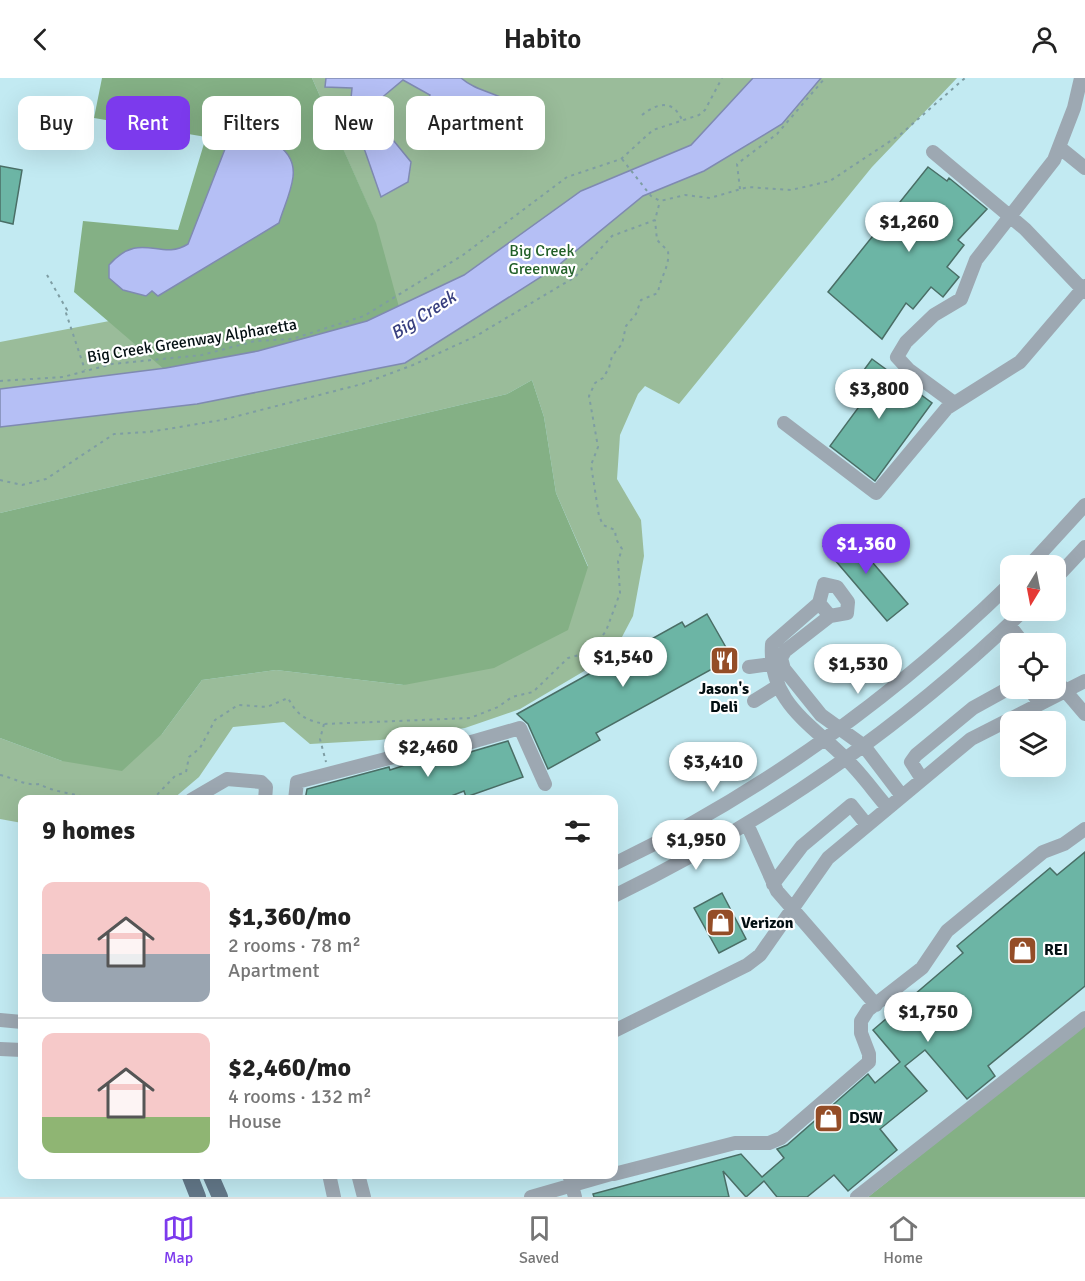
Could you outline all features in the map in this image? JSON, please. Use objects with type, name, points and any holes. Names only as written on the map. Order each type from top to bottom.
[{"type":"main road","points":[[191,1179],[198,1197]]},
{"type":"main road","points":[[212,1179],[220,1197]]},
{"type":"street","points":[[954,403],[909,370],[897,357],[906,342],[934,315],[961,299],[976,260],[1054,160],[1074,108],[1081,78]]},
{"type":"street","points":[[1059,147],[1083,161]]},
{"type":"street","points":[[784,423],[876,493],[954,403],[1020,362],[1084,289],[1059,267],[1038,241],[933,152]]},
{"type":"street","points":[[1039,555],[1085,505]]},
{"type":"street","points":[[1066,567],[1085,547]]},
{"type":"street","points":[[777,666],[785,651],[830,616],[847,613],[848,602],[837,587],[824,584],[819,603],[772,644],[777,666],[778,686],[808,727],[846,759],[888,808]]},
{"type":"street","points":[[618,862],[732,800],[840,729],[932,657],[1000,593]]},
{"type":"street","points":[[819,603],[830,616]]},
{"type":"street","points":[[618,894],[747,824],[846,759],[950,678],[1013,621]]},
{"type":"street","points":[[1009,625],[1015,633]]},
{"type":"street","points":[[777,666],[821,715],[864,746],[902,796]]},
{"type":"street","points":[[749,667],[777,666]]},
{"type":"street","points":[[1066,685],[1085,681]]},
{"type":"street","points":[[754,701],[778,686]]},
{"type":"street","points":[[922,779],[911,762],[916,755],[973,708],[1000,693]]},
{"type":"street","points":[[1066,693],[1085,714]]},
{"type":"street","points":[[1037,699],[1040,703]]},
{"type":"street","points":[[618,1029],[747,965],[760,956],[825,861],[971,739],[1045,699]]},
{"type":"street","points":[[296,795],[297,782],[432,747],[454,747],[520,728],[545,784]]},
{"type":"street","points":[[200,795],[227,779],[261,782],[266,787],[265,795]]},
{"type":"street","points":[[774,884],[802,846],[851,805],[867,825]]},
{"type":"street","points":[[747,824],[774,884],[791,908],[876,1005]]},
{"type":"street","points":[[618,1172],[735,1143],[769,1143],[781,1138],[868,1062],[869,1054],[861,1033],[861,1021],[876,1005],[922,968],[948,931],[1043,852],[1064,844],[1085,829]]},
{"type":"street","points":[[857,1197],[1085,1018]]},
{"type":"street","points":[[0,1020],[18,1022]]},
{"type":"street","points":[[0,1049],[18,1050]]},
{"type":"street","points":[[330,1179],[334,1197]]},
{"type":"street","points":[[359,1179],[364,1197]]},
{"type":"street","points":[[531,1197],[594,1179]]},
{"type":"path","name":"Big Creek Greenway Alpharetta","points":[[0,381],[63,377],[112,364],[202,355],[255,341],[292,339],[364,316],[463,255],[567,177],[621,159],[653,130],[699,115],[705,110],[722,78]]},
{"type":"path","points":[[740,189],[737,164],[777,134],[825,78]]},
{"type":"path","points":[[621,159],[651,196],[660,201],[684,195],[710,198],[748,187],[791,190],[830,181],[901,134],[965,78]]},
{"type":"path","points":[[642,115],[659,104],[665,104],[676,108],[682,120]]},
{"type":"path","points":[[157,795],[175,776],[186,771],[189,757],[200,748],[215,720],[238,705],[267,707],[288,698],[295,711],[307,720],[324,724],[470,717],[498,706],[512,697],[533,692],[568,658],[590,652],[606,631],[620,593],[618,561],[622,549],[616,539],[615,530],[603,525],[599,516],[591,465],[598,447],[589,396],[595,383],[603,378],[612,357],[622,344],[626,326],[636,314],[641,300],[658,292],[660,279],[668,267],[668,250],[657,240],[655,220],[660,201]]},
{"type":"path","points":[[0,480],[22,485],[46,479],[114,434],[149,432],[222,420],[362,384],[413,365],[476,336],[575,277],[612,236],[655,220]]},
{"type":"path","points":[[47,275],[68,310],[66,310],[85,370]]},
{"type":"path","points":[[324,724],[320,740],[330,774]]},
{"type":"path","points":[[0,775],[12,777],[27,786],[40,784],[49,790],[64,790],[78,795]]},
{"type":"green space","points":[[102,78],[312,78],[320,96],[313,96],[313,150],[344,150],[376,223],[402,318],[179,382],[74,292],[83,221],[178,230],[202,150],[301,150],[301,96],[202,96],[202,136],[190,134],[190,96],[106,96],[106,120],[94,118]]},
{"type":"green space","name":"Big Creek Greenway","points":[[312,78],[326,78],[326,87],[352,88],[351,96],[320,96]]},
{"type":"green space","name":"Big Creek Greenway","points":[[461,78],[957,78],[872,167],[679,404],[645,386],[638,394],[620,435],[617,479],[641,520],[644,556],[633,616],[613,654],[520,709],[465,728],[380,740],[310,744],[284,722],[233,727],[199,777],[178,795],[18,795],[18,822],[0,819],[0,738],[62,761],[162,734],[202,680],[276,670],[404,685],[588,566],[556,493],[544,417],[532,380],[507,394],[0,513],[0,342],[151,313],[372,215],[344,150],[364,150],[382,197],[408,182],[411,162],[394,141],[394,96],[384,96],[403,80],[432,96],[406,96],[406,150],[545,150],[545,96],[498,96],[473,86]]},
{"type":"green space","points":[[532,380],[544,417],[556,493],[588,567],[568,630],[494,668],[404,685],[276,670],[202,680],[162,734],[122,771],[62,761],[0,738],[0,513],[507,394]]},
{"type":"green space","points":[[1085,1024],[1085,1197],[868,1197]]},
{"type":"water","points":[[326,78],[461,78],[473,86],[498,96],[429,96],[403,80],[384,96],[351,96],[352,88],[325,87]]},
{"type":"water","name":"Big Creek","points":[[753,78],[821,78],[782,124],[704,171],[643,196],[555,268],[405,363],[197,404],[0,427],[0,389],[166,368],[258,351],[367,321],[464,275],[581,191],[691,145]]},
{"type":"water","points":[[394,141],[411,162],[408,182],[381,197],[365,151],[394,150]]},
{"type":"water","points":[[225,150],[283,150],[289,156],[293,166],[293,177],[279,223],[158,296],[152,291],[146,296],[123,290],[109,278],[109,265],[120,254],[131,249],[141,247],[168,250],[178,249],[188,244]]},
{"type":"building","points":[[0,166],[22,170],[13,224],[0,221]]},
{"type":"building","points":[[928,167],[947,181],[949,178],[987,209],[958,240],[964,245],[947,267],[959,277],[943,297],[931,287],[913,309],[906,303],[882,339],[828,292]]},
{"type":"building","points":[[872,359],[932,403],[875,481],[830,446],[864,400],[850,389]]},
{"type":"building","points":[[844,529],[908,604],[887,621],[823,546]]},
{"type":"building","points":[[707,614],[732,658],[596,733],[600,740],[548,769],[528,724],[517,714],[682,622],[685,627]]},
{"type":"building","points":[[508,741],[523,777],[472,795],[465,795],[464,791],[454,795],[306,795],[307,789],[389,767],[390,770],[433,756],[436,762]]},
{"type":"building","points":[[1085,852],[1085,986],[988,1066],[995,1076],[967,1099],[925,1050],[905,1066],[927,1091],[880,1129],[897,1150],[848,1191],[834,1175],[807,1197],[777,1197],[764,1181],[746,1197],[723,1171],[729,1197],[594,1197],[593,1194],[741,1154],[762,1177],[784,1158],[777,1149],[787,1145],[868,1074],[875,1083],[900,1062],[873,1030],[963,953],[957,946],[1050,868],[1057,875]]},
{"type":"building","name":"Verizon","points":[[722,893],[746,939],[719,953],[694,908]]},
{"type":"place","name":"Jason's Deli","points":[[724,661]]},
{"type":"place","name":"Verizon","points":[[720,923]]},
{"type":"place","name":"REI","points":[[1023,950]]},
{"type":"place","name":"DSW","points":[[828,1118]]}]
